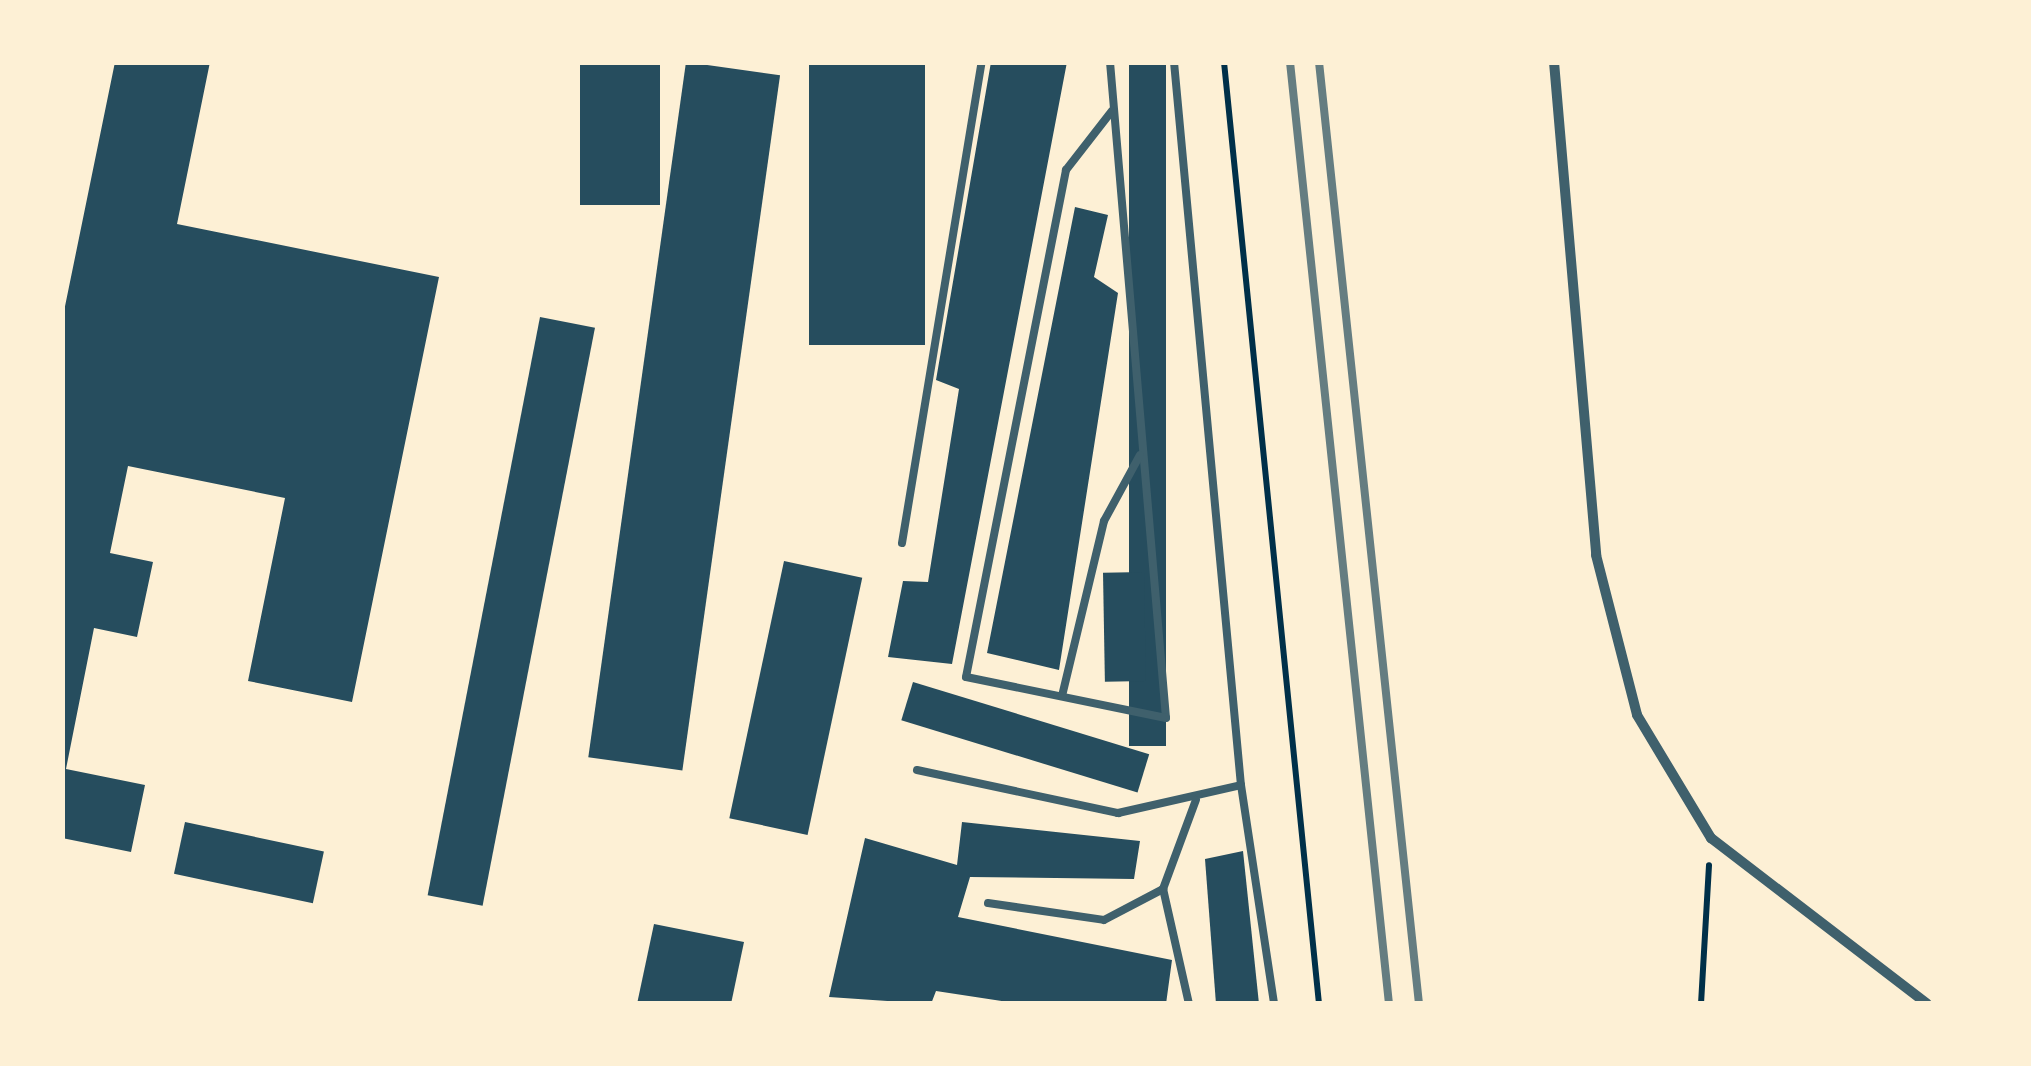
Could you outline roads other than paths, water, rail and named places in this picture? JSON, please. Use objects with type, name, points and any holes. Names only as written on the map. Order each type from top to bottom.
[{"type":"street","points":[[1554,62],[1596,555],[1637,715],[1711,838],[1927,1004]]},
{"type":"lane","points":[[902,543],[982,62]]},
{"type":"lane","points":[[1110,62],[1166,718],[966,678],[1066,170],[1112,111]]},
{"type":"lane","points":[[1174,62],[1242,785],[1274,1004]]},
{"type":"lane","points":[[1062,696],[1104,521],[1141,454]]},
{"type":"lane","points":[[916,770],[1118,813],[1196,800],[1242,785]]},
{"type":"lane","points":[[1189,1004],[1164,889],[1196,800]]},
{"type":"lane","points":[[988,904],[1104,920],[1164,889]]},
{"type":"railway","points":[[1290,62],[1389,1004]]},
{"type":"railway","points":[[1319,62],[1419,1004]]}]
